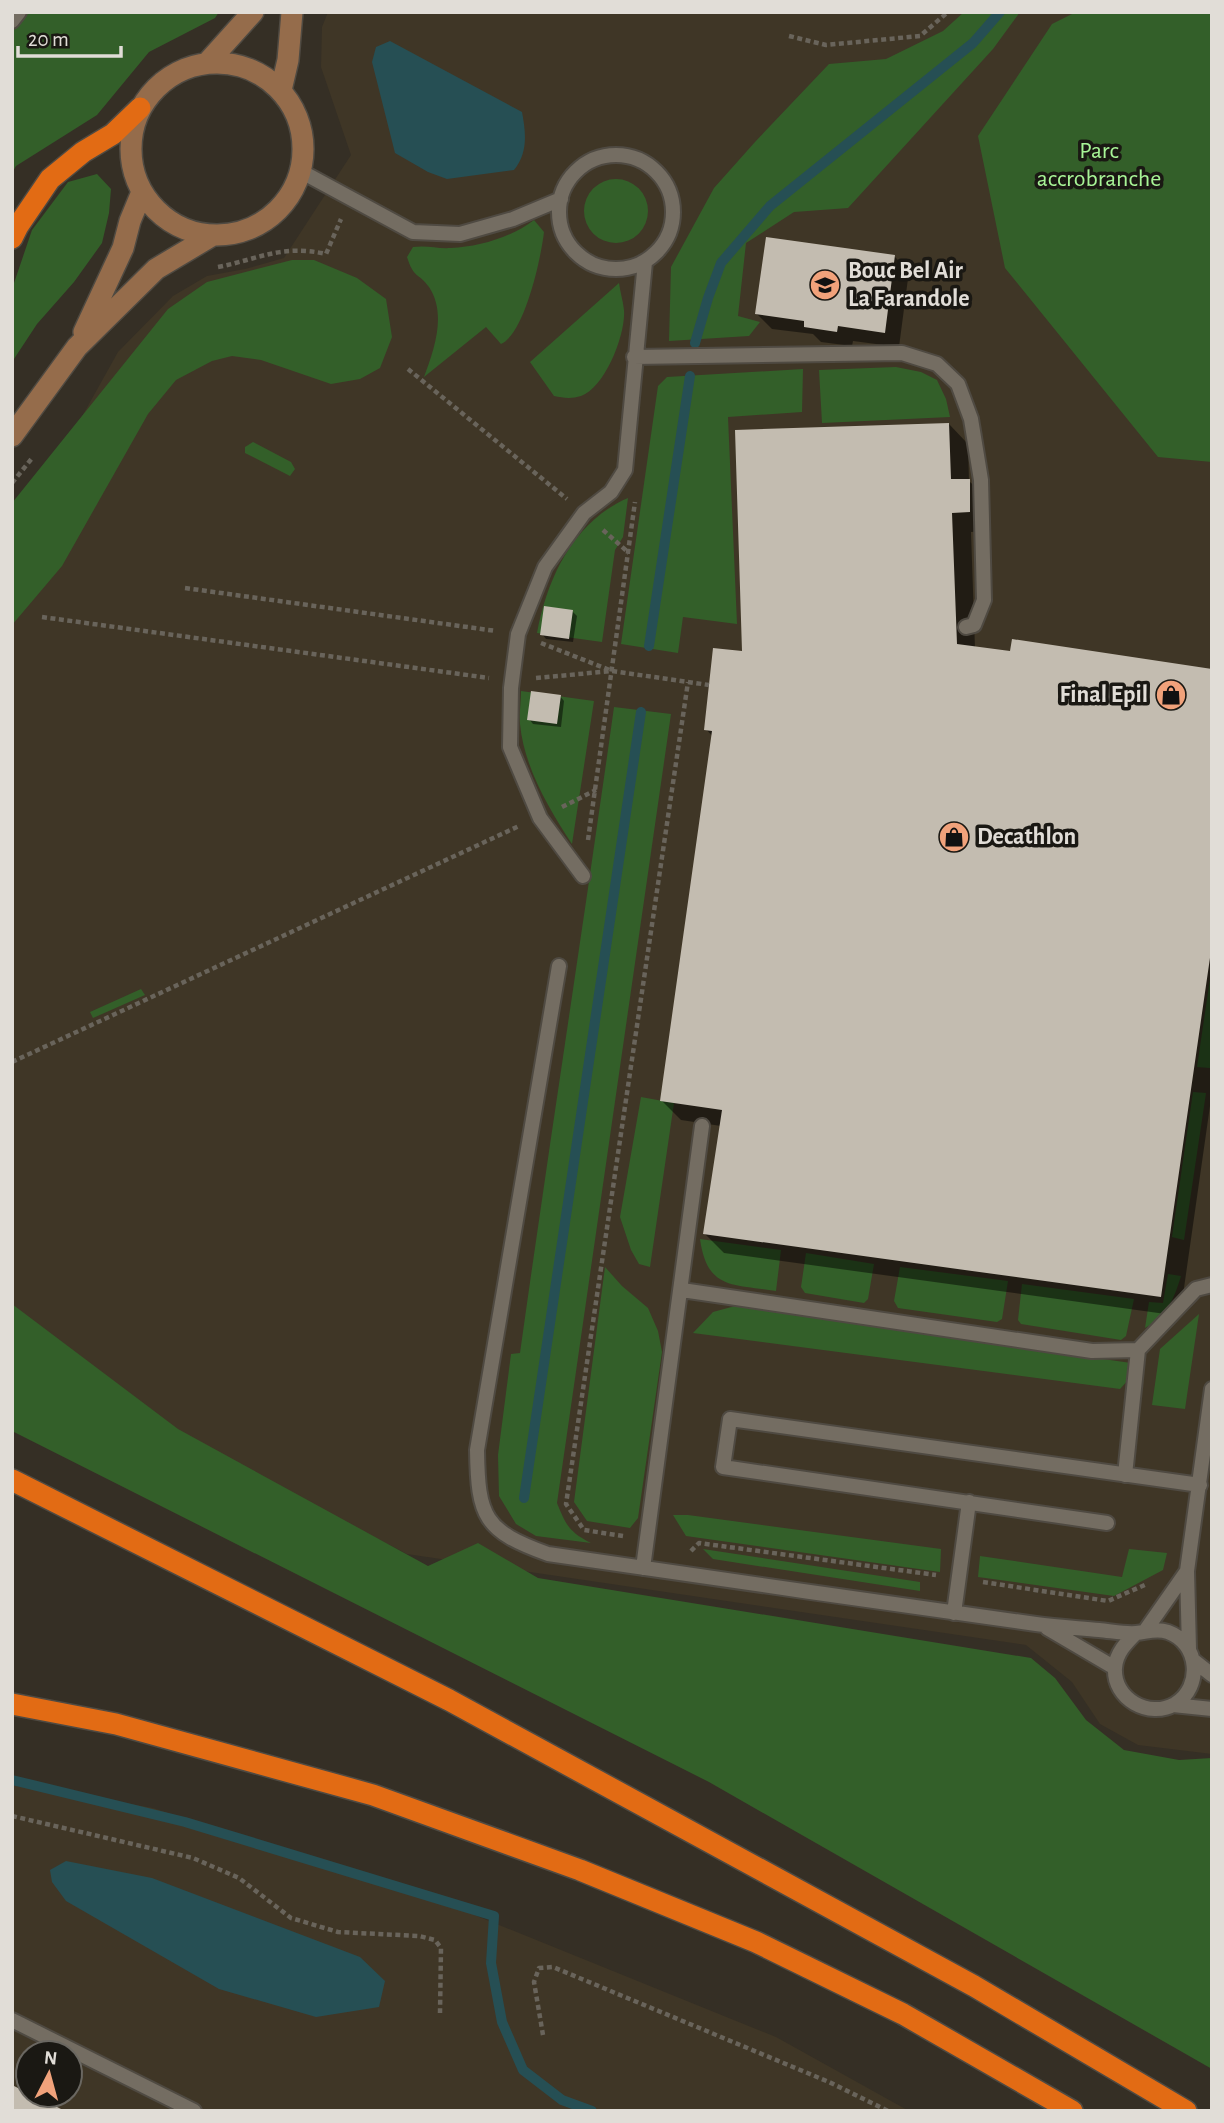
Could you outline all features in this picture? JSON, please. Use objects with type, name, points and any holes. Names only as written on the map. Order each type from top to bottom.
[{"type":"highway","points":[[12,239],[50,179],[83,152],[113,134],[140,108]]},
{"type":"highway","points":[[12,1480],[449,1700],[962,1979],[1186,2111]]},
{"type":"highway","points":[[12,1704],[116,1724],[373,1795],[580,1870],[756,1941],[903,2014],[1072,2111]]},
{"type":"main road","points":[[208,62],[253,12]]},
{"type":"main road","points":[[281,90],[288,60],[292,12]]},
{"type":"main road","points":[[208,62],[235,64],[260,74],[281,90],[297,114],[304,142],[302,172],[290,195],[273,216],[245,231],[213,235],[185,229],[160,215],[142,192],[132,165],[131,139],[140,108],[157,86],[181,70],[208,62]]},
{"type":"main road","points":[[77,347],[123,248],[142,192]]},
{"type":"main road","points":[[12,436],[77,347],[156,269],[213,235]]},
{"type":"lane","points":[[12,22],[19,12]]},
{"type":"lane","points":[[619,155],[638,160],[653,168],[668,188],[674,212],[667,240],[645,262],[617,269],[600,267],[585,260],[573,249],[564,234],[559,217],[561,199],[569,181],[582,166],[600,158],[619,155]]},
{"type":"lane","points":[[302,172],[413,232],[460,234],[513,219],[561,199]]},
{"type":"lane","points":[[583,876],[540,818],[510,747],[513,681],[518,635],[545,567],[584,513],[611,492],[625,470],[645,262]]},
{"type":"lane","points":[[634,357],[902,354],[937,364],[958,384],[971,419],[981,480],[984,600],[974,625],[966,627]]},
{"type":"lane","points":[[559,966],[477,1450],[478,1485],[487,1520],[516,1542],[548,1554],[1042,1625],[1141,1632],[1158,1630],[1180,1639],[1191,1655],[1212,1675]]},
{"type":"lane","points":[[643,1568],[702,1126]]},
{"type":"lane","points":[[1125,1475],[1138,1350],[1196,1289],[1212,1285]]},
{"type":"lane","points":[[681,1290],[1093,1351],[1138,1350]]},
{"type":"lane","points":[[1187,1571],[1141,1632],[1124,1644],[1118,1655],[1115,1668],[1117,1682],[1133,1703],[1146,1709],[1160,1709],[1174,1704],[1184,1696],[1195,1673],[1191,1655],[1187,1571],[1212,1390]]},
{"type":"lane","points":[[1107,1523],[723,1467],[730,1419],[1199,1485]]},
{"type":"lane","points":[[954,1613],[969,1502]]},
{"type":"lane","points":[[1042,1625],[1115,1668]]},
{"type":"lane","points":[[1174,1704],[1212,1709]]},
{"type":"lane","points":[[12,2020],[194,2111]]},
{"type":"path","points":[[789,36],[826,45],[920,36],[948,12]]},
{"type":"path","points":[[207,269],[269,252],[305,249],[326,254],[335,238],[348,199]]},
{"type":"path","points":[[408,369],[629,553]]},
{"type":"path","points":[[12,483],[41,447]]},
{"type":"path","points":[[583,876],[635,500]]},
{"type":"path","points":[[185,588],[518,635],[611,671],[709,685]]},
{"type":"path","points":[[42,617],[513,681],[611,671]]},
{"type":"path","points":[[647,1540],[584,1530],[566,1504],[688,682]]},
{"type":"path","points":[[12,1062],[596,790]]},
{"type":"path","points":[[668,1572],[699,1543],[1108,1601],[1150,1583]]},
{"type":"path","points":[[12,1816],[193,1858],[239,1878],[291,1918],[338,1932],[419,1936],[435,1940],[441,1948],[440,2013]]},
{"type":"path","points":[[543,2035],[534,1982],[539,1968],[553,1967],[829,2082],[888,2111]]},
{"type":"shaded area","points":[[328,12],[1212,12],[1212,1754],[1138,1745],[1100,1724],[1072,1682],[1026,1645],[407,1554],[12,1352],[12,542],[118,352],[173,296],[207,276],[284,258],[351,155],[321,67],[322,27]]},
{"type":"shaded area","points":[[12,1783],[153,1808],[472,1914],[776,2037],[909,2111],[12,2111]]},
{"type":"green space","points":[[12,12],[219,12],[215,18],[149,52],[97,115],[16,166],[12,173]]},
{"type":"green space","points":[[964,12],[1020,12],[993,49],[848,208],[794,212],[746,243],[738,316],[760,322],[749,336],[669,341],[671,267],[714,188],[755,142],[829,64],[886,59],[943,31]]},
{"type":"green space","name":"Parc accrobranche","points":[[1076,12],[1212,12],[1212,462],[1158,457],[1005,268],[978,136],[1052,24]]},
{"type":"green space","points":[[97,174],[111,189],[102,243],[74,282],[37,324],[12,362],[12,289],[32,230],[68,182]]},
{"type":"green space","points":[[616,179],[634,185],[642,193],[648,211],[642,229],[634,237],[616,243],[598,237],[590,229],[584,211],[590,193],[598,185]]},
{"type":"green space","points":[[534,220],[544,232],[539,259],[524,311],[510,337],[501,344],[486,327],[424,377],[435,344],[438,320],[429,287],[414,272],[407,257],[413,247],[473,246],[505,236]]},
{"type":"green space","points":[[292,260],[314,260],[357,278],[386,299],[392,337],[380,368],[360,379],[331,384],[261,360],[232,356],[212,361],[176,380],[148,414],[62,566],[12,625],[12,503],[168,309],[207,282]]},
{"type":"green space","points":[[619,283],[624,320],[618,346],[606,372],[590,391],[581,396],[554,396],[530,362]]},
{"type":"green space","points":[[896,367],[921,372],[937,380],[946,399],[950,417],[822,423],[819,370]]},
{"type":"green space","points":[[803,369],[802,412],[728,417],[737,624],[683,617],[678,653],[621,644],[658,386],[667,377]]},
{"type":"green space","points":[[253,442],[291,462],[295,469],[290,476],[245,453],[245,447]]},
{"type":"green space","points":[[628,498],[623,537],[615,550],[602,642],[537,633],[556,572],[578,536],[609,508]]},
{"type":"green space","points":[[521,691],[594,701],[572,844],[546,802],[532,772],[522,740]]},
{"type":"green space","points":[[614,707],[671,714],[557,1503],[569,1527],[591,1543],[536,1536],[516,1524],[499,1496],[498,1455],[511,1354],[520,1353]]},
{"type":"green space","points":[[1210,979],[1212,1057],[1210,1068],[1197,1067]]},
{"type":"green space","points":[[141,989],[145,995],[93,1018],[90,1012]]},
{"type":"green space","points":[[1193,1092],[1206,1093],[1184,1240],[1172,1237]]},
{"type":"green space","points":[[641,1097],[674,1103],[650,1267],[639,1264],[631,1250],[620,1217]]},
{"type":"green space","points":[[700,1239],[781,1250],[776,1291],[724,1282],[709,1268]]},
{"type":"green space","points":[[806,1253],[874,1264],[868,1299],[864,1303],[805,1293],[801,1287]]},
{"type":"green space","points":[[605,1267],[648,1308],[658,1331],[662,1352],[638,1518],[630,1528],[587,1521],[574,1502]]},
{"type":"green space","points":[[900,1267],[1008,1281],[1002,1319],[997,1322],[898,1308],[894,1301]]},
{"type":"green space","points":[[1168,1274],[1181,1276],[1176,1292],[1159,1318],[1145,1328],[1149,1302],[1163,1303]]},
{"type":"green space","points":[[1022,1284],[1134,1299],[1126,1336],[1121,1340],[1021,1324],[1018,1320]]},
{"type":"green space","points":[[12,1304],[178,1429],[428,1566],[478,1543],[538,1578],[1031,1658],[1055,1678],[1086,1720],[1124,1750],[1179,1760],[1212,1758],[1212,2069],[709,1782],[12,1431]]},
{"type":"green space","points":[[735,1306],[1131,1363],[1130,1378],[1120,1389],[693,1333],[713,1312]]},
{"type":"green space","points":[[1199,1314],[1185,1409],[1152,1405],[1160,1349]]},
{"type":"green space","points":[[673,1515],[941,1549],[940,1572],[686,1536]]},
{"type":"green space","points":[[703,1549],[920,1582],[920,1591],[713,1559]]},
{"type":"green space","points":[[1129,1549],[1167,1553],[1163,1570],[1114,1596],[978,1577],[980,1556],[1122,1577]]},
{"type":"water","points":[[390,41],[522,112],[525,142],[522,157],[514,170],[447,179],[428,172],[395,153],[372,62],[376,47]]},
{"type":"water","points":[[66,1861],[152,1878],[360,1957],[385,1981],[379,2007],[316,2017],[219,1989],[66,1901],[52,1882],[50,1870]]},
{"type":"building","name":"Bouc Bel Air La Farandole","points":[[766,237],[895,255],[885,333],[838,326],[837,332],[804,327],[804,321],[755,314]]},
{"type":"building","name":"Decathlon","points":[[949,423],[951,479],[970,479],[970,512],[952,513],[957,644],[1010,651],[1012,639],[1212,669],[1212,944],[1161,1297],[703,1234],[722,1110],[660,1101],[712,731],[704,730],[713,648],[742,651],[735,430]]},
{"type":"building","points":[[544,606],[573,610],[569,639],[540,635]]},
{"type":"building","points":[[531,691],[561,695],[557,724],[527,720]]},
{"type":"building","points":[[12,2085],[14,2109],[65,2111],[12,2111]]},
{"type":"waterway","points":[[695,343],[721,263],[770,206],[973,43],[1000,12]]},
{"type":"waterway","points":[[649,646],[690,376]]},
{"type":"waterway","points":[[524,1498],[641,712]]},
{"type":"waterway","points":[[12,1780],[185,1822],[494,1916],[491,1963],[502,2022],[523,2070],[562,2100],[592,2111]]},
{"type":"place","name":"Bouc Bel Air La Farandole","points":[[825,285]]},
{"type":"place","name":"Final Epil","points":[[1171,695]]},
{"type":"place","name":"Decathlon","points":[[954,837]]}]
